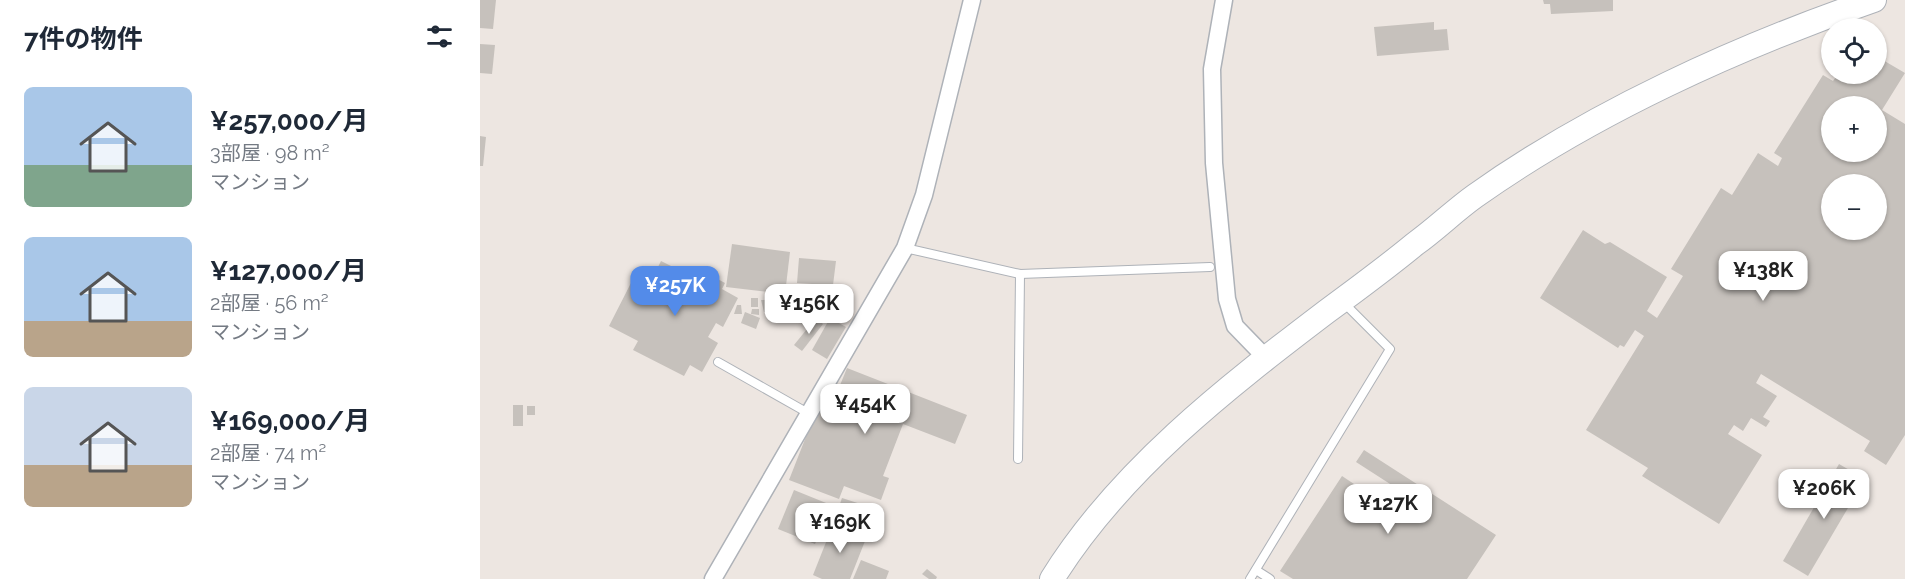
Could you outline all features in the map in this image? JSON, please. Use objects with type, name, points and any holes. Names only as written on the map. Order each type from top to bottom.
[{"type":"street","points":[[713,579],[905,248],[924,195],[972,0]]},
{"type":"street","points":[[1224,0],[1212,69],[1214,163],[1227,299],[1235,326],[1266,358]]},
{"type":"street","points":[[1052,579],[1093,521],[1128,482],[1172,439],[1266,358],[1474,197],[1558,144],[1620,110],[1724,59],[1811,21],[1874,0]]},
{"type":"lane","points":[[905,248],[1020,274],[1209,267]]},
{"type":"lane","points":[[1018,459],[1020,274]]},
{"type":"lane","points":[[1250,579],[1390,348],[1342,300]]},
{"type":"lane","points":[[718,362],[808,413]]},
{"type":"lane","points":[[1256,570],[1270,579]]},
{"type":"building","points":[[480,0],[496,0],[493,29],[480,28]]},
{"type":"building","points":[[1543,0],[1613,0],[1613,11],[1551,14],[1550,4],[1544,4]]},
{"type":"building","points":[[1434,22],[1434,30],[1447,29],[1449,50],[1377,56],[1374,27]]},
{"type":"building","points":[[480,44],[495,45],[492,74],[480,73]]},
{"type":"building","points":[[1887,62],[1905,73],[1887,102],[1887,96],[1821,96],[1821,162],[1887,162],[1887,113],[1905,124],[1905,435],[1886,465],[1864,451],[1870,441],[1761,374],[1756,383],[1777,396],[1763,417],[1770,421],[1766,427],[1751,418],[1743,431],[1734,425],[1728,434],[1762,455],[1719,524],[1642,476],[1648,468],[1586,430],[1644,336],[1635,330],[1624,347],[1620,345],[1618,348],[1540,298],[1583,230],[1605,244],[1610,242],[1667,277],[1647,311],[1657,318],[1683,276],[1671,269],[1721,188],[1732,195],[1758,153],[1778,166],[1782,158],[1774,153],[1821,78],[1821,84],[1887,84]]},
{"type":"building","points":[[480,136],[486,137],[483,166],[480,166]]},
{"type":"building","points":[[732,244],[790,252],[785,294],[726,287]]},
{"type":"building","points":[[799,258],[836,261],[833,285],[821,284],[820,290],[811,290],[812,284],[797,283]]},
{"type":"building","points":[[661,261],[695,278],[699,269],[725,283],[722,289],[738,298],[723,327],[716,323],[708,337],[718,343],[702,372],[690,365],[684,376],[633,350],[638,341],[609,326],[632,281],[647,289]]},
{"type":"building","points":[[751,298],[758,298],[758,307],[751,307]]},
{"type":"building","points":[[761,300],[766,300],[769,312],[764,312]]},
{"type":"building","points":[[737,305],[741,305],[742,314],[734,314]]},
{"type":"building","points":[[752,309],[759,309],[759,315],[751,314]]},
{"type":"building","points":[[745,312],[760,318],[756,329],[741,323]]},
{"type":"building","points":[[816,318],[823,324],[802,351],[794,345]]},
{"type":"building","points":[[830,318],[846,327],[827,359],[812,350]]},
{"type":"building","points":[[847,368],[967,415],[955,444],[903,424],[883,476],[889,478],[881,500],[844,486],[839,499],[789,480],[820,401],[832,405]]},
{"type":"building","points":[[513,405],[523,405],[523,426],[513,426]]},
{"type":"building","points":[[527,406],[535,406],[535,415],[527,415]]},
{"type":"building","points":[[1364,450],[1496,535],[1467,579],[1293,579],[1280,571],[1342,476],[1390,508],[1401,491],[1356,462]]},
{"type":"building","points":[[1839,464],[1865,479],[1808,576],[1783,561]]},
{"type":"building","points":[[794,490],[831,505],[815,544],[778,529]]},
{"type":"building","points":[[842,498],[873,508],[866,528],[835,518]]},
{"type":"building","points":[[834,522],[867,536],[850,579],[822,579],[813,575]]},
{"type":"building","points":[[861,560],[889,571],[886,579],[853,579]]},
{"type":"building","points":[[927,569],[937,577],[936,579],[929,579],[922,574]]}]
